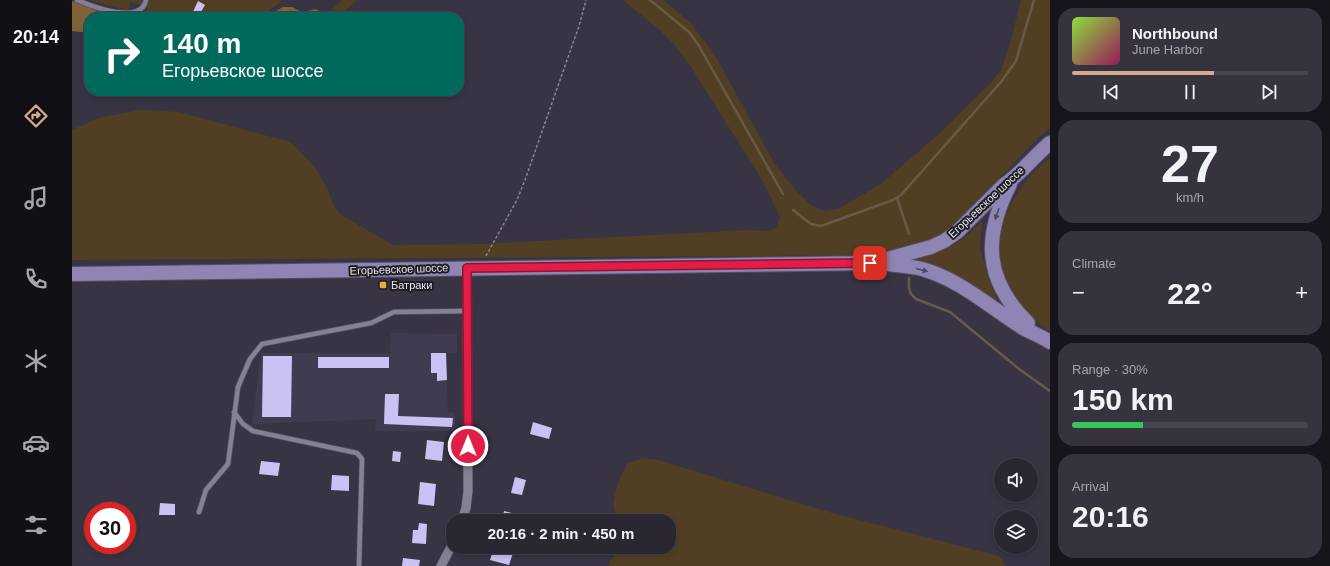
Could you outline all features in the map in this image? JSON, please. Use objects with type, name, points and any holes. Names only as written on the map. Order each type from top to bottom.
[{"type":"main road","name":"Егорьевское шоссе","points":[[870,263],[902,256],[931,247],[944,241],[957,232],[1004,185],[1013,179],[1031,159],[1050,143]]},
{"type":"main road","points":[[1013,179],[994,222],[992,256],[998,278],[1006,298],[1015,311],[1038,334]]},
{"type":"main road","name":"Егорьевское шоссе","points":[[72,274],[348,271],[473,267],[870,263],[922,269],[938,275],[976,296],[1025,329],[1038,334],[1050,342]]},
{"type":"street","points":[[464,514],[468,491],[467,311],[473,267]]},
{"type":"street","points":[[441,566],[447,554]]},
{"type":"lane","points":[[77,0],[123,12]]},
{"type":"lane","points":[[137,12],[142,9],[146,0]]},
{"type":"lane","points":[[199,512],[206,490],[228,464],[234,412],[241,380],[250,359],[262,344],[371,323],[394,312],[467,311]]},
{"type":"lane","points":[[234,412],[243,424],[253,430],[357,453],[362,459],[359,566]]},
{"type":"path","points":[[473,267],[516,200],[525,180],[580,26],[586,0]]},
{"type":"shaded area","points":[[89,0],[142,0],[142,5],[130,2],[128,10]]},
{"type":"shaded area","points":[[149,0],[283,0],[267,12],[145,12]]},
{"type":"shaded area","points":[[342,0],[357,0],[344,12],[329,12]]},
{"type":"shaded area","points":[[623,0],[663,0],[691,23],[716,57],[774,163],[797,192],[811,205],[824,211],[838,209],[881,184],[940,133],[991,83],[1001,70],[1009,48],[1021,0],[1050,0],[1050,128],[1039,137],[954,225],[930,241],[891,251],[853,255],[72,260],[72,130],[98,118],[141,110],[179,112],[287,141],[294,145],[316,169],[328,190],[334,207],[341,215],[393,245],[481,244],[773,230],[776,228],[780,218],[768,191],[695,74],[681,53],[665,35]]},
{"type":"shaded area","points":[[72,1],[105,12],[84,12],[84,32],[72,31]]},
{"type":"shaded area","points":[[283,7],[292,7],[302,12],[274,12]]},
{"type":"shaded area","points":[[316,9],[321,12],[302,12]]},
{"type":"shaded area","points":[[1050,158],[1050,332],[1027,312],[1011,291],[1002,269],[1000,246],[1003,223],[1013,200],[1029,179]]},
{"type":"shaded area","points":[[981,221],[980,246],[987,274],[998,302],[950,272],[916,260],[952,246],[967,236]]},
{"type":"shaded area","points":[[391,333],[457,334],[457,353],[446,353],[448,412],[455,413],[455,431],[375,431],[376,419],[252,424],[261,353],[390,353]]},
{"type":"shaded area","points":[[642,458],[658,460],[832,513],[999,556],[1006,566],[608,566],[614,554],[676,554],[676,514],[615,514],[613,503],[618,483],[627,464]]},
{"type":"building","points":[[198,1],[205,5],[201,12],[193,12]]},
{"type":"building","points":[[431,353],[446,353],[447,380],[437,381],[437,373],[431,373]]},
{"type":"building","points":[[263,356],[292,356],[291,417],[262,417]]},
{"type":"building","points":[[318,357],[389,357],[389,368],[318,368]]},
{"type":"building","points":[[385,394],[399,394],[398,416],[453,418],[452,427],[384,424]]},
{"type":"building","points":[[533,422],[552,428],[549,439],[530,434]]},
{"type":"building","points":[[427,440],[444,442],[442,461],[425,459]]},
{"type":"building","points":[[393,451],[401,452],[400,462],[392,461]]},
{"type":"building","points":[[261,461],[280,463],[278,476],[259,474]]},
{"type":"building","points":[[332,475],[349,476],[349,491],[331,490]]},
{"type":"building","points":[[515,477],[526,480],[522,495],[511,493]]},
{"type":"building","points":[[420,482],[436,484],[434,506],[418,504]]},
{"type":"building","points":[[160,503],[175,504],[175,515],[159,515]]},
{"type":"building","points":[[504,511],[516,514],[503,514]]},
{"type":"building","points":[[419,523],[427,524],[426,544],[412,543],[413,530],[418,530]]},
{"type":"building","points":[[492,554],[513,554],[509,565],[490,560]]},
{"type":"building","points":[[403,558],[420,560],[419,566],[402,566]]},
{"type":"waterway","points":[[650,0],[690,33],[699,46],[783,194]]},
{"type":"waterway","points":[[793,210],[811,224],[821,226],[893,200],[901,195],[1001,82],[1016,61],[1034,0]]},
{"type":"waterway","points":[[897,198],[909,234]]},
{"type":"waterway","points":[[909,278],[909,288],[911,294],[916,299],[950,312],[1019,369],[1050,391]]},
{"type":"place","name":"Батраки","points":[[383,285]]},
{"type":"route","points":[[468,446],[467,268],[870,263]]}]
